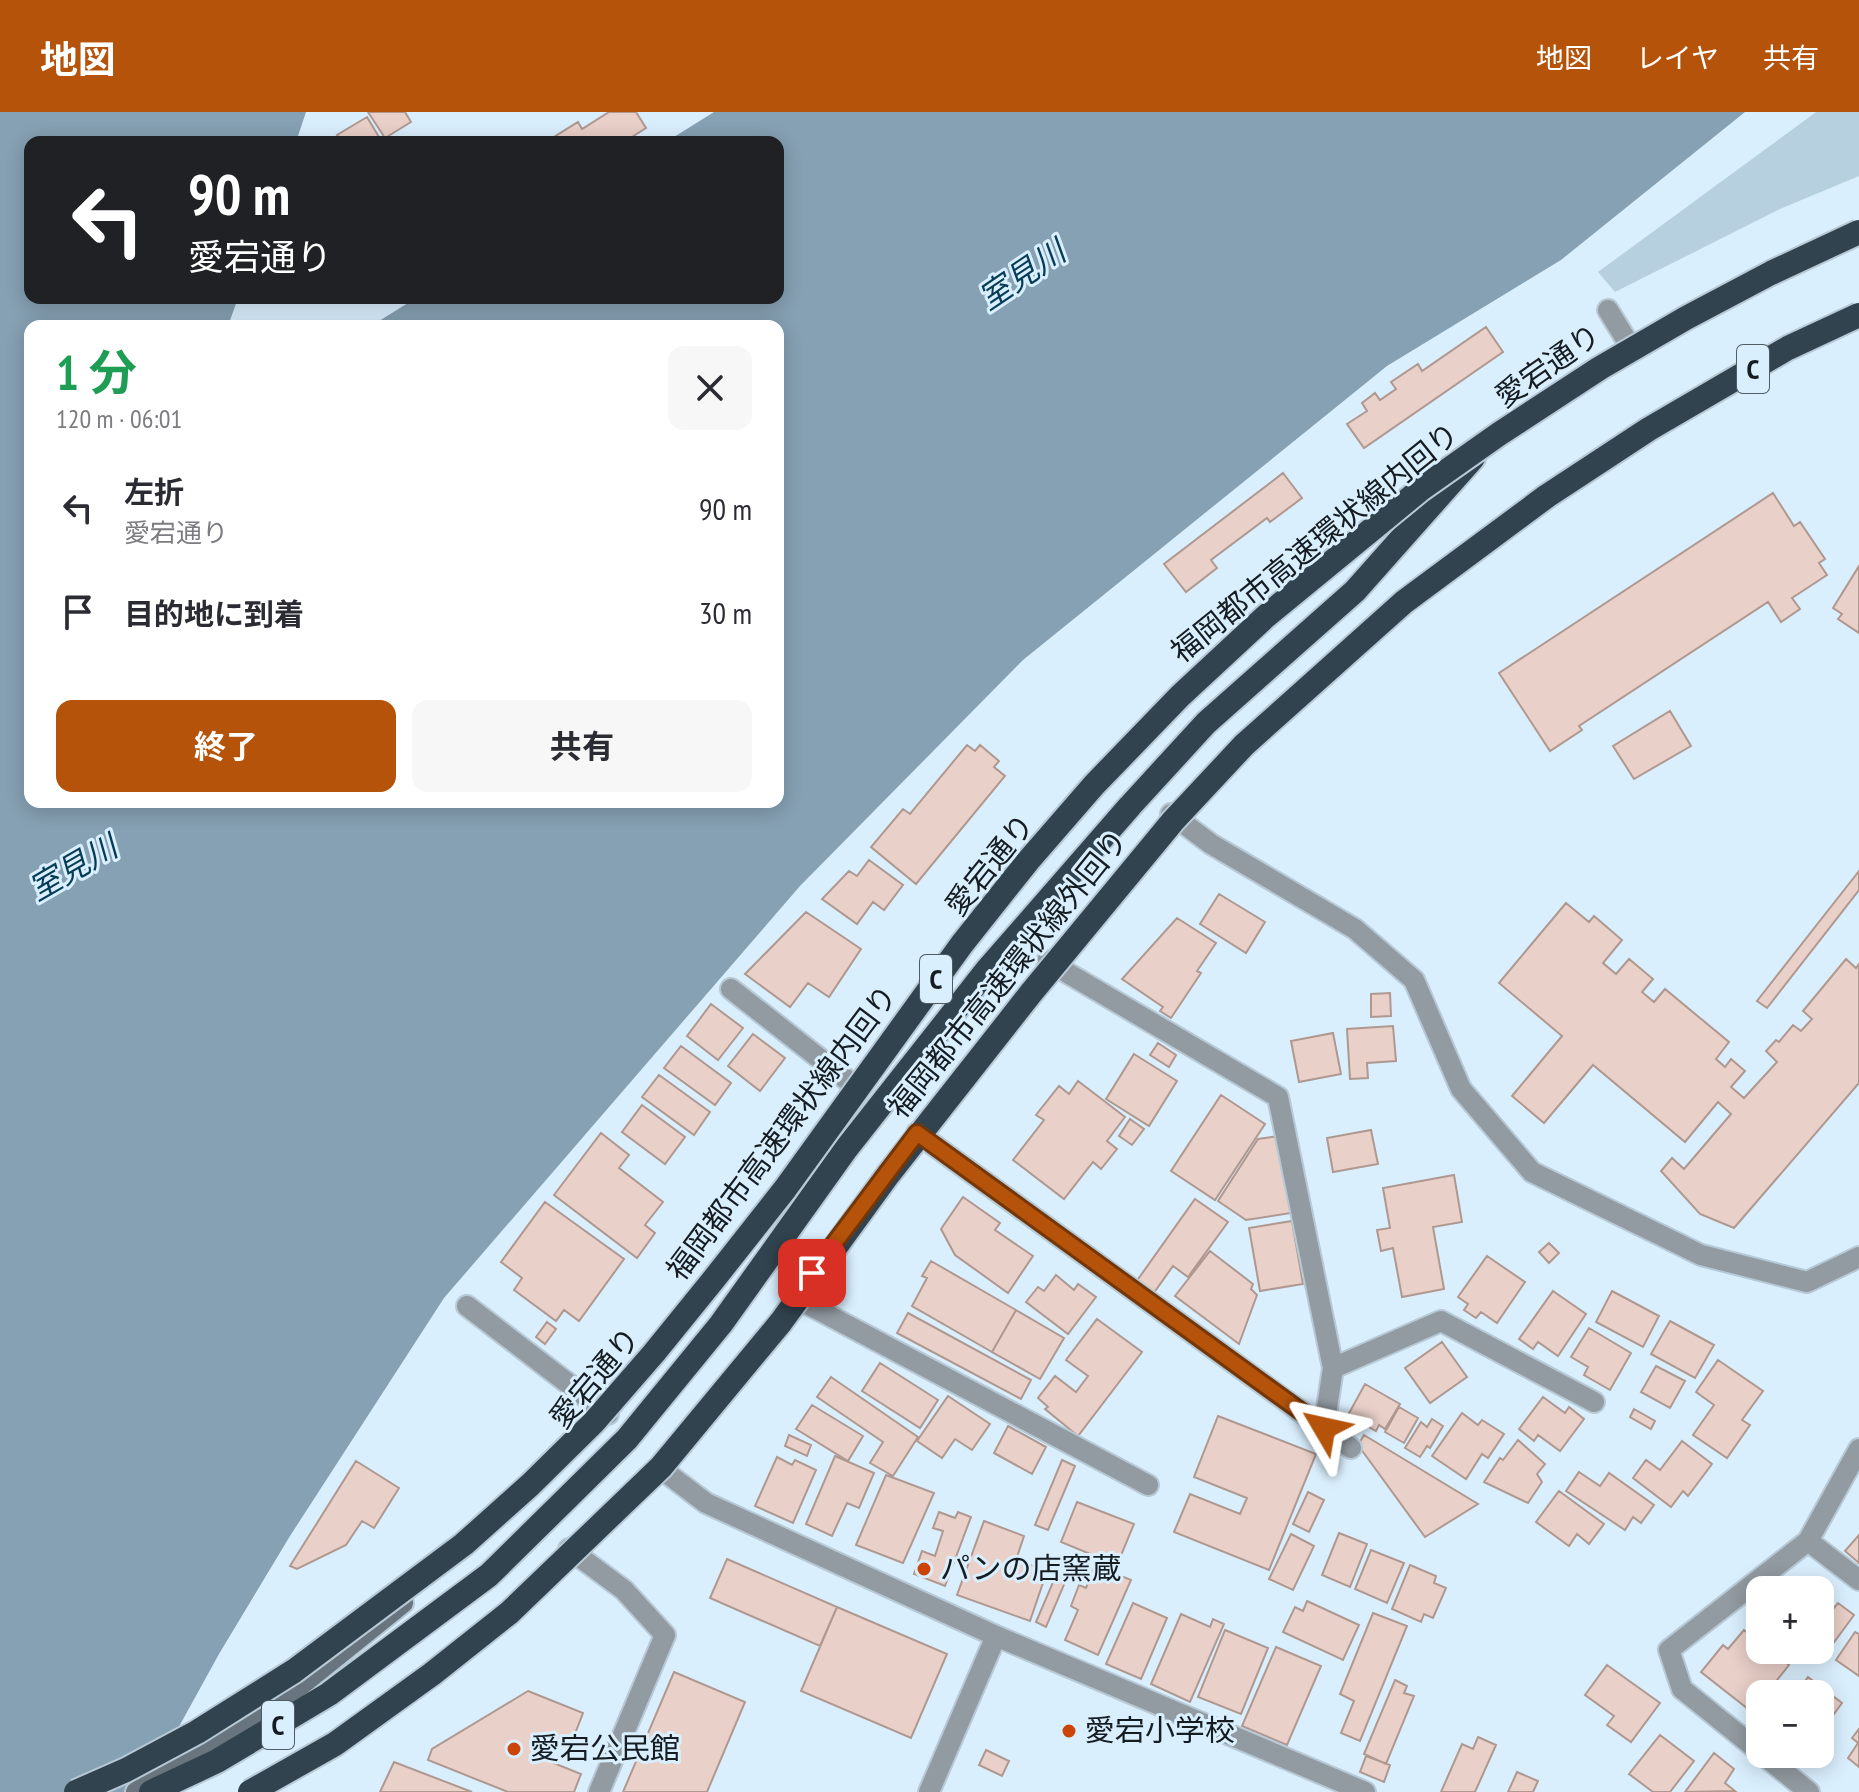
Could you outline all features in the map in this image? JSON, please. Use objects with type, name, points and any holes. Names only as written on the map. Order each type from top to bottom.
[{"type":"highway","name":"福岡都市高速環状線内回り","points":[[76,1792],[126,1770],[197,1732],[294,1671],[464,1544],[594,1422],[654,1353],[785,1189],[962,944],[1028,861],[1094,785],[1169,707],[1265,617],[1421,489],[1600,368],[1771,273],[1859,232]]},
{"type":"highway","name":"福岡都市高速環状線外回り","points":[[250,1792],[335,1744],[432,1674],[509,1613],[661,1467],[781,1322],[888,1175],[1031,993],[1173,821],[1244,745],[1404,602],[1547,496],[1649,429],[1788,348],[1859,316]]},
{"type":"highway","name":"C","points":[[151,1792],[217,1761],[329,1694],[489,1575],[627,1439],[721,1324],[846,1149],[987,970],[1206,723],[1355,591],[1482,448]]},
{"type":"street","name":"愛宕通り","points":[[136,1792],[320,1671],[454,1562],[529,1496],[608,1414],[729,1259],[989,910],[1114,763],[1204,670],[1319,569],[1482,448],[1630,346],[1786,258],[1859,224]]},
{"type":"street","points":[[1608,310],[1630,346]]},
{"type":"street","points":[[243,1792],[376,1703],[497,1612],[569,1549],[588,1537],[660,1468],[794,1297],[1047,961],[1171,814],[1255,734],[1359,641],[1524,508],[1679,409],[1859,316]]},
{"type":"street","points":[[1171,814],[1211,844],[1355,929],[1414,980],[1461,1089],[1532,1172],[1701,1255],[1807,1282],[1859,1257]]},
{"type":"street","points":[[1047,961],[1278,1097],[1333,1368],[1324,1428]]},
{"type":"street","points":[[731,989],[856,1087]]},
{"type":"street","points":[[917,1133],[1351,1448]]},
{"type":"street","points":[[794,1297],[1148,1485]]},
{"type":"street","points":[[467,1306],[608,1414]]},
{"type":"street","points":[[1333,1368],[1441,1321],[1594,1402]]},
{"type":"street","points":[[1746,1741],[1682,1689],[1669,1650],[1808,1541],[1859,1449]]},
{"type":"street","points":[[660,1468],[706,1503],[996,1636],[1365,1792]]},
{"type":"street","points":[[1808,1541],[1859,1580]]},
{"type":"street","points":[[569,1549],[624,1590],[665,1635],[599,1792]]},
{"type":"street","points":[[929,1792],[996,1636]]},
{"type":"street","points":[[1779,1768],[1809,1792]]},
{"type":"shaded area","points":[[1816,112],[1859,112],[1859,176],[1780,209],[1615,292],[1598,272]]},
{"type":"water","name":"室見川","points":[[0,112],[306,112],[298,136],[24,136],[24,304],[236,304],[230,320],[24,320],[24,808],[784,808],[784,320],[381,320],[406,304],[784,304],[784,136],[676,136],[714,112],[1745,112],[1561,260],[1387,366],[1023,660],[800,886],[444,1298],[290,1536],[219,1654],[143,1792],[0,1792]]},
{"type":"building","points":[[368,112],[405,112],[411,122],[384,136]]},
{"type":"building","points":[[609,112],[636,112],[646,128],[633,136],[556,136],[578,122],[582,129]]},
{"type":"building","points":[[367,117],[378,136],[338,136]]},
{"type":"building","points":[[1486,327],[1503,352],[1364,448],[1347,424],[1367,411],[1362,403],[1375,393],[1380,400],[1396,389],[1391,382],[1418,364],[1422,371]]},
{"type":"building","points":[[1283,473],[1302,498],[1270,522],[1267,518],[1211,560],[1217,568],[1186,592],[1164,564]]},
{"type":"building","points":[[1773,493],[1794,526],[1800,522],[1825,559],[1819,563],[1827,575],[1792,598],[1800,609],[1781,622],[1768,602],[1579,726],[1582,730],[1550,751],[1499,673]]},
{"type":"building","points":[[1859,566],[1859,633],[1838,619],[1842,614],[1833,608]]},
{"type":"building","points":[[1670,711],[1691,746],[1634,779],[1613,746]]},
{"type":"building","points":[[967,745],[975,751],[980,745],[999,761],[994,767],[1005,776],[916,884],[871,847],[903,809],[910,814]]},
{"type":"building","points":[[869,860],[903,885],[884,910],[873,902],[857,924],[822,899],[849,871],[857,876]]},
{"type":"building","points":[[1859,871],[1859,890],[1767,1008],[1757,1001]]},
{"type":"building","points":[[1219,894],[1265,922],[1246,953],[1200,924]]},
{"type":"building","points":[[1566,903],[1589,922],[1594,916],[1622,940],[1603,963],[1616,974],[1629,959],[1653,979],[1642,992],[1654,1002],[1665,989],[1729,1042],[1716,1059],[1725,1067],[1731,1059],[1745,1071],[1731,1087],[1744,1098],[1777,1062],[1766,1051],[1776,1040],[1779,1042],[1793,1025],[1801,1031],[1812,1019],[1803,1011],[1846,959],[1856,968],[1859,964],[1859,1083],[1734,1228],[1700,1214],[1661,1171],[1672,1158],[1684,1169],[1731,1114],[1718,1102],[1685,1142],[1593,1065],[1544,1123],[1512,1096],[1562,1036],[1499,983]]},
{"type":"building","points":[[806,912],[861,949],[829,997],[808,983],[790,1007],[745,974]]},
{"type":"building","points":[[1177,918],[1216,943],[1197,971],[1201,973],[1171,1018],[1160,1011],[1163,1007],[1122,979]]},
{"type":"building","points":[[1390,993],[1391,1016],[1371,1017],[1371,994]]},
{"type":"building","points":[[711,1004],[743,1028],[718,1060],[687,1036]]},
{"type":"building","points":[[1393,1026],[1396,1061],[1367,1063],[1368,1078],[1350,1079],[1347,1029]]},
{"type":"building","points":[[1333,1033],[1341,1074],[1299,1082],[1291,1041]]},
{"type":"building","points":[[753,1034],[785,1058],[760,1091],[728,1066]]},
{"type":"building","points":[[1158,1043],[1176,1055],[1169,1067],[1150,1055]]},
{"type":"building","points":[[681,1046],[731,1083],[715,1105],[664,1068]]},
{"type":"building","points":[[1134,1054],[1177,1081],[1149,1126],[1106,1099]]},
{"type":"building","points":[[659,1075],[710,1112],[694,1135],[642,1097]]},
{"type":"building","points":[[1078,1081],[1125,1117],[1107,1141],[1117,1149],[1101,1169],[1093,1162],[1064,1199],[1013,1160],[1044,1120],[1036,1115],[1059,1086],[1069,1094]]},
{"type":"building","points":[[1221,1095],[1265,1124],[1215,1200],[1171,1171]]},
{"type":"building","points":[[642,1105],[685,1137],[665,1164],[622,1132]]},
{"type":"building","points":[[1130,1119],[1144,1129],[1132,1145],[1119,1136]]},
{"type":"building","points":[[1371,1130],[1378,1164],[1333,1172],[1327,1138]]},
{"type":"building","points":[[601,1133],[629,1155],[619,1168],[663,1202],[645,1225],[655,1233],[637,1258],[554,1195]]},
{"type":"building","points":[[1279,1136],[1291,1213],[1246,1220],[1218,1201],[1258,1139]]},
{"type":"building","points":[[1454,1175],[1462,1222],[1433,1227],[1444,1289],[1402,1297],[1393,1248],[1381,1251],[1377,1230],[1390,1228],[1383,1188]]},
{"type":"building","points":[[963,1197],[1000,1223],[995,1230],[1033,1256],[1008,1293],[955,1255],[941,1229]]},
{"type":"building","points":[[1195,1199],[1228,1222],[1188,1277],[1173,1266],[1153,1294],[1136,1282]]},
{"type":"building","points":[[545,1202],[624,1259],[579,1321],[564,1310],[556,1321],[514,1290],[522,1278],[501,1262]]},
{"type":"building","points":[[1292,1221],[1303,1284],[1260,1291],[1249,1228]]},
{"type":"building","points":[[1549,1243],[1559,1253],[1549,1263],[1539,1252]]},
{"type":"building","points":[[1210,1251],[1253,1284],[1251,1289],[1257,1295],[1239,1344],[1175,1296]]},
{"type":"building","points":[[1487,1256],[1525,1282],[1497,1323],[1481,1312],[1476,1318],[1464,1310],[1468,1304],[1458,1297]]},
{"type":"building","points":[[931,1261],[1016,1310],[992,1352],[912,1306],[927,1278],[922,1276]]},
{"type":"building","points":[[1056,1275],[1074,1290],[1078,1284],[1096,1297],[1068,1334],[1026,1302],[1038,1287],[1044,1291]]},
{"type":"building","points":[[1553,1291],[1586,1314],[1558,1356],[1538,1342],[1533,1349],[1519,1339]]},
{"type":"building","points":[[1612,1291],[1659,1316],[1643,1347],[1596,1322]]},
{"type":"building","points":[[1016,1310],[1064,1338],[1040,1379],[992,1352]]},
{"type":"building","points":[[908,1313],[1031,1380],[1021,1399],[897,1333]]},
{"type":"building","points":[[1097,1319],[1142,1352],[1078,1436],[1045,1409],[1048,1407],[1038,1398],[1055,1376],[1076,1392],[1088,1376],[1066,1360]]},
{"type":"building","points":[[1670,1321],[1714,1345],[1695,1378],[1651,1354]]},
{"type":"building","points":[[547,1322],[556,1329],[545,1344],[536,1337]]},
{"type":"building","points":[[1589,1328],[1631,1353],[1610,1390],[1584,1375],[1588,1367],[1571,1357]]},
{"type":"building","points":[[1442,1342],[1467,1377],[1430,1403],[1405,1368]]},
{"type":"building","points":[[1718,1360],[1763,1391],[1742,1420],[1750,1425],[1727,1458],[1693,1435],[1714,1405],[1696,1392]]},
{"type":"building","points":[[880,1363],[938,1400],[920,1428],[862,1391]]},
{"type":"building","points":[[1656,1366],[1685,1381],[1670,1408],[1641,1392]]},
{"type":"building","points":[[831,1377],[918,1437],[893,1476],[870,1463],[883,1442],[817,1397]]},
{"type":"building","points":[[1365,1384],[1400,1404],[1385,1429],[1379,1425],[1376,1431],[1348,1415]]},
{"type":"building","points":[[948,1396],[990,1424],[972,1450],[955,1439],[942,1458],[917,1441]]},
{"type":"building","points":[[1543,1397],[1565,1413],[1569,1407],[1584,1419],[1560,1451],[1538,1435],[1534,1441],[1519,1429]]},
{"type":"building","points":[[812,1405],[863,1436],[848,1461],[796,1429]]},
{"type":"building","points":[[1399,1407],[1418,1418],[1404,1443],[1385,1432]]},
{"type":"building","points":[[1634,1409],[1655,1421],[1651,1429],[1630,1417]]},
{"type":"building","points":[[1462,1413],[1478,1425],[1482,1420],[1504,1434],[1488,1458],[1482,1454],[1466,1479],[1432,1456]]},
{"type":"building","points":[[1218,1416],[1316,1454],[1269,1570],[1174,1532],[1190,1494],[1240,1514],[1247,1498],[1194,1477]]},
{"type":"building","points":[[1432,1419],[1443,1426],[1430,1448],[1427,1446],[1420,1457],[1405,1448],[1421,1422],[1427,1427]]},
{"type":"building","points":[[1008,1426],[1046,1447],[1032,1474],[994,1453]]},
{"type":"building","points":[[789,1435],[811,1445],[807,1456],[785,1446]]},
{"type":"building","points":[[1364,1435],[1478,1504],[1425,1537],[1358,1445]]},
{"type":"building","points":[[1518,1440],[1545,1464],[1537,1474],[1542,1482],[1528,1503],[1484,1482],[1500,1458],[1503,1460]]},
{"type":"building","points":[[1682,1441],[1712,1464],[1688,1496],[1683,1491],[1671,1507],[1633,1478],[1646,1460],[1660,1470]]},
{"type":"building","points":[[835,1456],[874,1473],[859,1508],[847,1503],[832,1536],[806,1524]]},
{"type":"building","points":[[777,1457],[792,1465],[795,1460],[816,1470],[793,1523],[755,1506]]},
{"type":"building","points":[[1062,1460],[1075,1466],[1048,1530],[1035,1525]]},
{"type":"building","points":[[356,1461],[399,1488],[374,1528],[362,1521],[346,1545],[297,1569],[290,1566]]},
{"type":"building","points":[[1579,1472],[1600,1486],[1609,1473],[1654,1505],[1641,1523],[1633,1517],[1625,1530],[1566,1491]]},
{"type":"building","points":[[886,1475],[934,1493],[903,1563],[856,1545]]},
{"type":"building","points":[[1559,1491],[1604,1524],[1589,1544],[1577,1534],[1569,1546],[1536,1522]]},
{"type":"building","points":[[1308,1492],[1324,1500],[1309,1532],[1293,1524]]},
{"type":"building","points":[[1077,1502],[1134,1524],[1117,1565],[1061,1542]]},
{"type":"building","points":[[939,1512],[955,1518],[958,1512],[971,1517],[945,1586],[914,1574],[922,1551],[935,1556],[943,1531],[933,1528]]},
{"type":"building","points":[[984,1521],[1024,1536],[1016,1560],[1047,1571],[1030,1621],[957,1595]]},
{"type":"building","points":[[1339,1533],[1367,1544],[1350,1587],[1322,1575]]},
{"type":"building","points":[[1291,1534],[1314,1546],[1293,1590],[1269,1579]]},
{"type":"building","points":[[1859,1535],[1859,1563],[1845,1551]]},
{"type":"building","points":[[1371,1550],[1404,1563],[1387,1603],[1355,1589]]},
{"type":"building","points":[[727,1559],[837,1607],[820,1646],[710,1598]]},
{"type":"building","points":[[1095,1565],[1131,1580],[1098,1655],[1065,1640],[1078,1610],[1071,1606],[1079,1585],[1086,1588]]},
{"type":"building","points":[[1410,1565],[1436,1576],[1434,1583],[1446,1588],[1433,1618],[1424,1614],[1421,1622],[1392,1609]]},
{"type":"building","points":[[1056,1575],[1066,1580],[1046,1627],[1036,1622]]},
{"type":"building","points":[[1307,1601],[1359,1625],[1343,1660],[1283,1632],[1295,1607],[1303,1611]]},
{"type":"building","points":[[1133,1603],[1167,1618],[1141,1679],[1106,1664]]},
{"type":"building","points":[[1838,1603],[1854,1615],[1834,1642],[1834,1608]]},
{"type":"building","points":[[837,1607],[947,1654],[911,1738],[801,1691]]},
{"type":"building","points":[[1373,1613],[1407,1626],[1360,1741],[1341,1733],[1354,1701],[1340,1694]]},
{"type":"building","points":[[1181,1614],[1210,1627],[1213,1619],[1224,1624],[1190,1702],[1151,1684]]},
{"type":"building","points":[[1225,1630],[1268,1648],[1241,1714],[1198,1697]]},
{"type":"building","points":[[1744,1630],[1746,1664],[1789,1665],[1777,1680],[1746,1680],[1746,1707],[1701,1672],[1723,1645],[1728,1649]]},
{"type":"building","points":[[1855,1632],[1859,1634],[1859,1676],[1836,1660]]},
{"type":"building","points":[[1276,1647],[1321,1666],[1287,1745],[1242,1726]]},
{"type":"building","points":[[1607,1665],[1660,1703],[1631,1742],[1607,1725],[1614,1716],[1585,1695]]},
{"type":"building","points":[[674,1672],[745,1702],[707,1792],[623,1792]]},
{"type":"building","points":[[1395,1680],[1407,1686],[1404,1693],[1414,1696],[1386,1764],[1364,1754]]},
{"type":"building","points":[[528,1691],[583,1713],[571,1744],[555,1738],[546,1760],[581,1774],[574,1792],[508,1792],[428,1760],[432,1749]]},
{"type":"building","points":[[1834,1697],[1842,1703],[1834,1714]]},
{"type":"building","points":[[1859,1729],[1859,1767],[1848,1758],[1858,1743],[1852,1738]]},
{"type":"building","points":[[1660,1735],[1694,1761],[1670,1792],[1653,1792],[1629,1774]]},
{"type":"building","points":[[1478,1737],[1496,1745],[1475,1792],[1441,1792],[1462,1744],[1473,1749]]},
{"type":"building","points":[[986,1750],[1009,1761],[1002,1776],[979,1765]]},
{"type":"building","points":[[1714,1753],[1734,1769],[1725,1783],[1735,1791],[1685,1792]]},
{"type":"building","points":[[1366,1756],[1390,1765],[1384,1782],[1360,1772]]},
{"type":"building","points":[[394,1762],[472,1792],[380,1792]]},
{"type":"building","points":[[1517,1772],[1538,1781],[1533,1792],[1508,1792]]},
{"type":"place","name":"パンの店窯蔵","points":[[924,1569]]},
{"type":"place","name":"愛宕小学校","points":[[1069,1731]]},
{"type":"place","name":"愛宕公民館","points":[[514,1749]]},
{"type":"route","points":[[812,1273],[917,1133],[1324,1428]]}]
